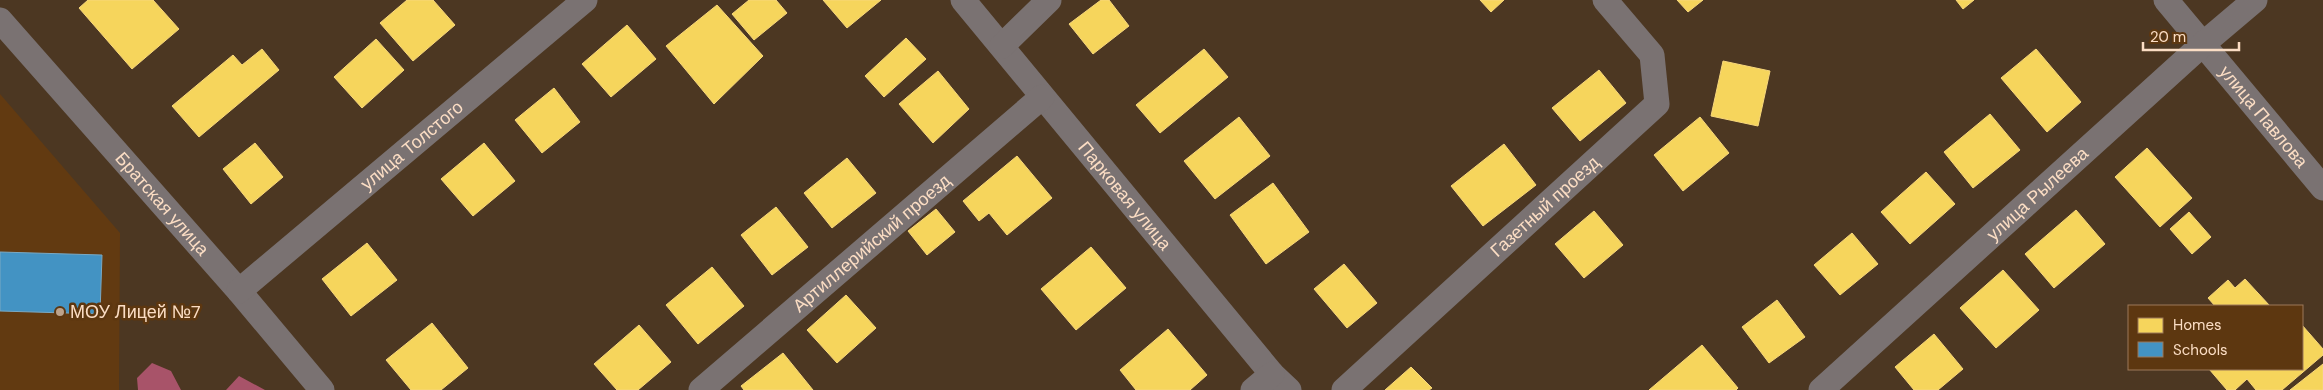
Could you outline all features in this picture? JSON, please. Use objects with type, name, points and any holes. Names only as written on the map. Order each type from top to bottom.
[{"type":"street","name":"улица Толстого","points":[[239,290],[585,0]]},
{"type":"street","name":"Парковая улица","points":[[963,0],[1281,382]]},
{"type":"street","points":[[1002,46],[1049,0]]},
{"type":"street","name":"Газетный проезд","points":[[1344,390],[1657,104],[1652,55],[1605,0]]},
{"type":"street","name":"улица Павлова","points":[[2166,0],[2323,188]]},
{"type":"street","name":"улица Рылеева","points":[[1821,390],[2203,44],[2255,0]]},
{"type":"street","name":"Братская улица","points":[[0,20],[239,290],[322,390]]},
{"type":"street","name":"Артиллерийский проезд","points":[[701,390],[1042,97]]},
{"type":"street","points":[[1253,390],[1281,382]]},
{"type":"shaded area","name":"МОУ Лицей №7","points":[[0,94],[120,233],[119,390],[0,390]]},
{"type":"shaded area","points":[[152,363],[171,371],[181,390],[138,390],[137,378]]},
{"type":"shaded area","points":[[239,376],[265,390],[226,390]]},
{"type":"building: Homes","points":[[88,0],[153,0],[179,29],[132,69],[79,8]]},
{"type":"building: Homes","points":[[407,0],[433,0],[455,25],[413,61],[380,23]]},
{"type":"building: Homes","points":[[749,0],[776,0],[787,13],[754,40],[732,14]]},
{"type":"building: Homes","points":[[823,0],[881,0],[847,28]]},
{"type":"building: Homes","points":[[1101,0],[1109,0],[1129,26],[1093,54],[1069,24]]},
{"type":"building: Homes","points":[[1480,0],[1504,0],[1491,12]]},
{"type":"building: Homes","points":[[1677,0],[1703,0],[1688,12]]},
{"type":"building: Homes","points":[[1956,0],[1974,0],[1963,9]]},
{"type":"building: Homes","points":[[717,5],[763,56],[714,104],[666,46]]},
{"type":"building: Homes","points":[[627,25],[656,59],[611,97],[582,64]]},
{"type":"building: Homes","points":[[906,38],[926,59],[884,97],[865,76]]},
{"type":"building: Homes","points":[[376,39],[404,70],[362,108],[334,77]]},
{"type":"building: Homes","points":[[262,49],[279,70],[199,137],[172,106],[233,55],[242,65]]},
{"type":"building: Homes","points":[[1204,49],[1228,77],[1160,133],[1136,105]]},
{"type":"building: Homes","points":[[2036,49],[2081,102],[2047,132],[2001,78]]},
{"type":"building: Homes","points":[[1723,61],[1770,71],[1758,126],[1711,116]]},
{"type":"building: Homes","points":[[1599,70],[1626,103],[1580,141],[1552,108]]},
{"type":"building: Homes","points":[[938,71],[969,109],[933,143],[899,104]]},
{"type":"building: Homes","points":[[554,88],[580,122],[542,153],[515,120]]},
{"type":"building: Homes","points":[[1990,114],[2020,150],[1973,188],[1944,152]]},
{"type":"building: Homes","points":[[1239,117],[1270,156],[1215,199],[1184,161]]},
{"type":"building: Homes","points":[[1700,117],[1729,153],[1683,191],[1654,155]]},
{"type":"building: Homes","points":[[255,143],[283,177],[251,204],[223,169]]},
{"type":"building: Homes","points":[[484,143],[515,181],[473,216],[441,179]]},
{"type":"building: Homes","points":[[1504,144],[1536,185],[1483,226],[1451,186]]},
{"type":"building: Homes","points":[[2147,148],[2192,198],[2160,227],[2115,177]]},
{"type":"building: Homes","points":[[1017,156],[1052,198],[1007,235],[989,213],[979,221],[963,201]]},
{"type":"building: Homes","points":[[847,158],[876,193],[832,228],[804,193]]},
{"type":"building: Homes","points":[[1926,172],[1955,204],[1910,244],[1881,212]]},
{"type":"building: Homes","points":[[1273,183],[1309,232],[1266,264],[1230,215]]},
{"type":"building: Homes","points":[[776,207],[808,247],[772,275],[741,235]]},
{"type":"building: Homes","points":[[936,209],[955,232],[927,255],[908,231]]},
{"type":"building: Homes","points":[[2076,210],[2105,244],[2054,288],[2025,254]]},
{"type":"building: Homes","points":[[1594,211],[1623,245],[1584,278],[1555,244]]},
{"type":"building: Homes","points":[[2189,212],[2211,237],[2192,254],[2170,229]]},
{"type":"building: Homes","points":[[1852,233],[1878,264],[1840,295],[1814,265]]},
{"type":"building: Homes","points":[[367,243],[397,280],[351,316],[322,279]]},
{"type":"building: Homes","points":[[1091,247],[1126,288],[1076,330],[1041,289]]},
{"type":"building: Homes","points":[[1344,264],[1377,303],[1347,328],[1314,289]]},
{"type":"building: Homes","points":[[712,267],[744,306],[698,344],[666,305]]},
{"type":"building: Homes","points":[[2003,270],[2039,310],[1996,348],[1960,308]]},
{"type":"building: Homes","points":[[2245,279],[2269,305],[2214,305],[2208,298],[2228,280],[2235,288]]},
{"type":"building: Homes","points":[[846,295],[876,328],[837,363],[807,330]]},
{"type":"building: Homes","points":[[1777,300],[1805,337],[1769,363],[1742,327]]},
{"type":"building: Homes","points":[[432,323],[468,368],[441,390],[411,390],[386,360]]},
{"type":"building: Homes","points":[[639,325],[671,362],[638,390],[617,390],[594,364]]},
{"type":"building: Homes","points":[[2303,326],[2323,349],[2323,355],[2282,390],[2256,390],[2247,379],[2235,390],[2227,390],[2210,370],[2303,370]]},
{"type":"building: Homes","points":[[1168,329],[1207,375],[1190,390],[1136,390],[1120,370]]},
{"type":"building: Homes","points":[[1934,334],[1963,369],[1938,390],[1914,390],[1895,367]]},
{"type":"building: Homes","points":[[1702,345],[1738,388],[1736,390],[1649,390]]},
{"type":"building: Homes","points":[[783,353],[813,390],[744,390],[741,386]]},
{"type":"building: Homes","points":[[2323,364],[2323,390],[2290,390]]},
{"type":"building: Homes","points":[[1411,367],[1432,388],[1429,390],[1385,390]]},
{"type":"building: Schools","points":[[0,252],[102,255],[100,314],[0,311]]},
{"type":"place","name":"МОУ Лицей №7","points":[[60,312]]}]
